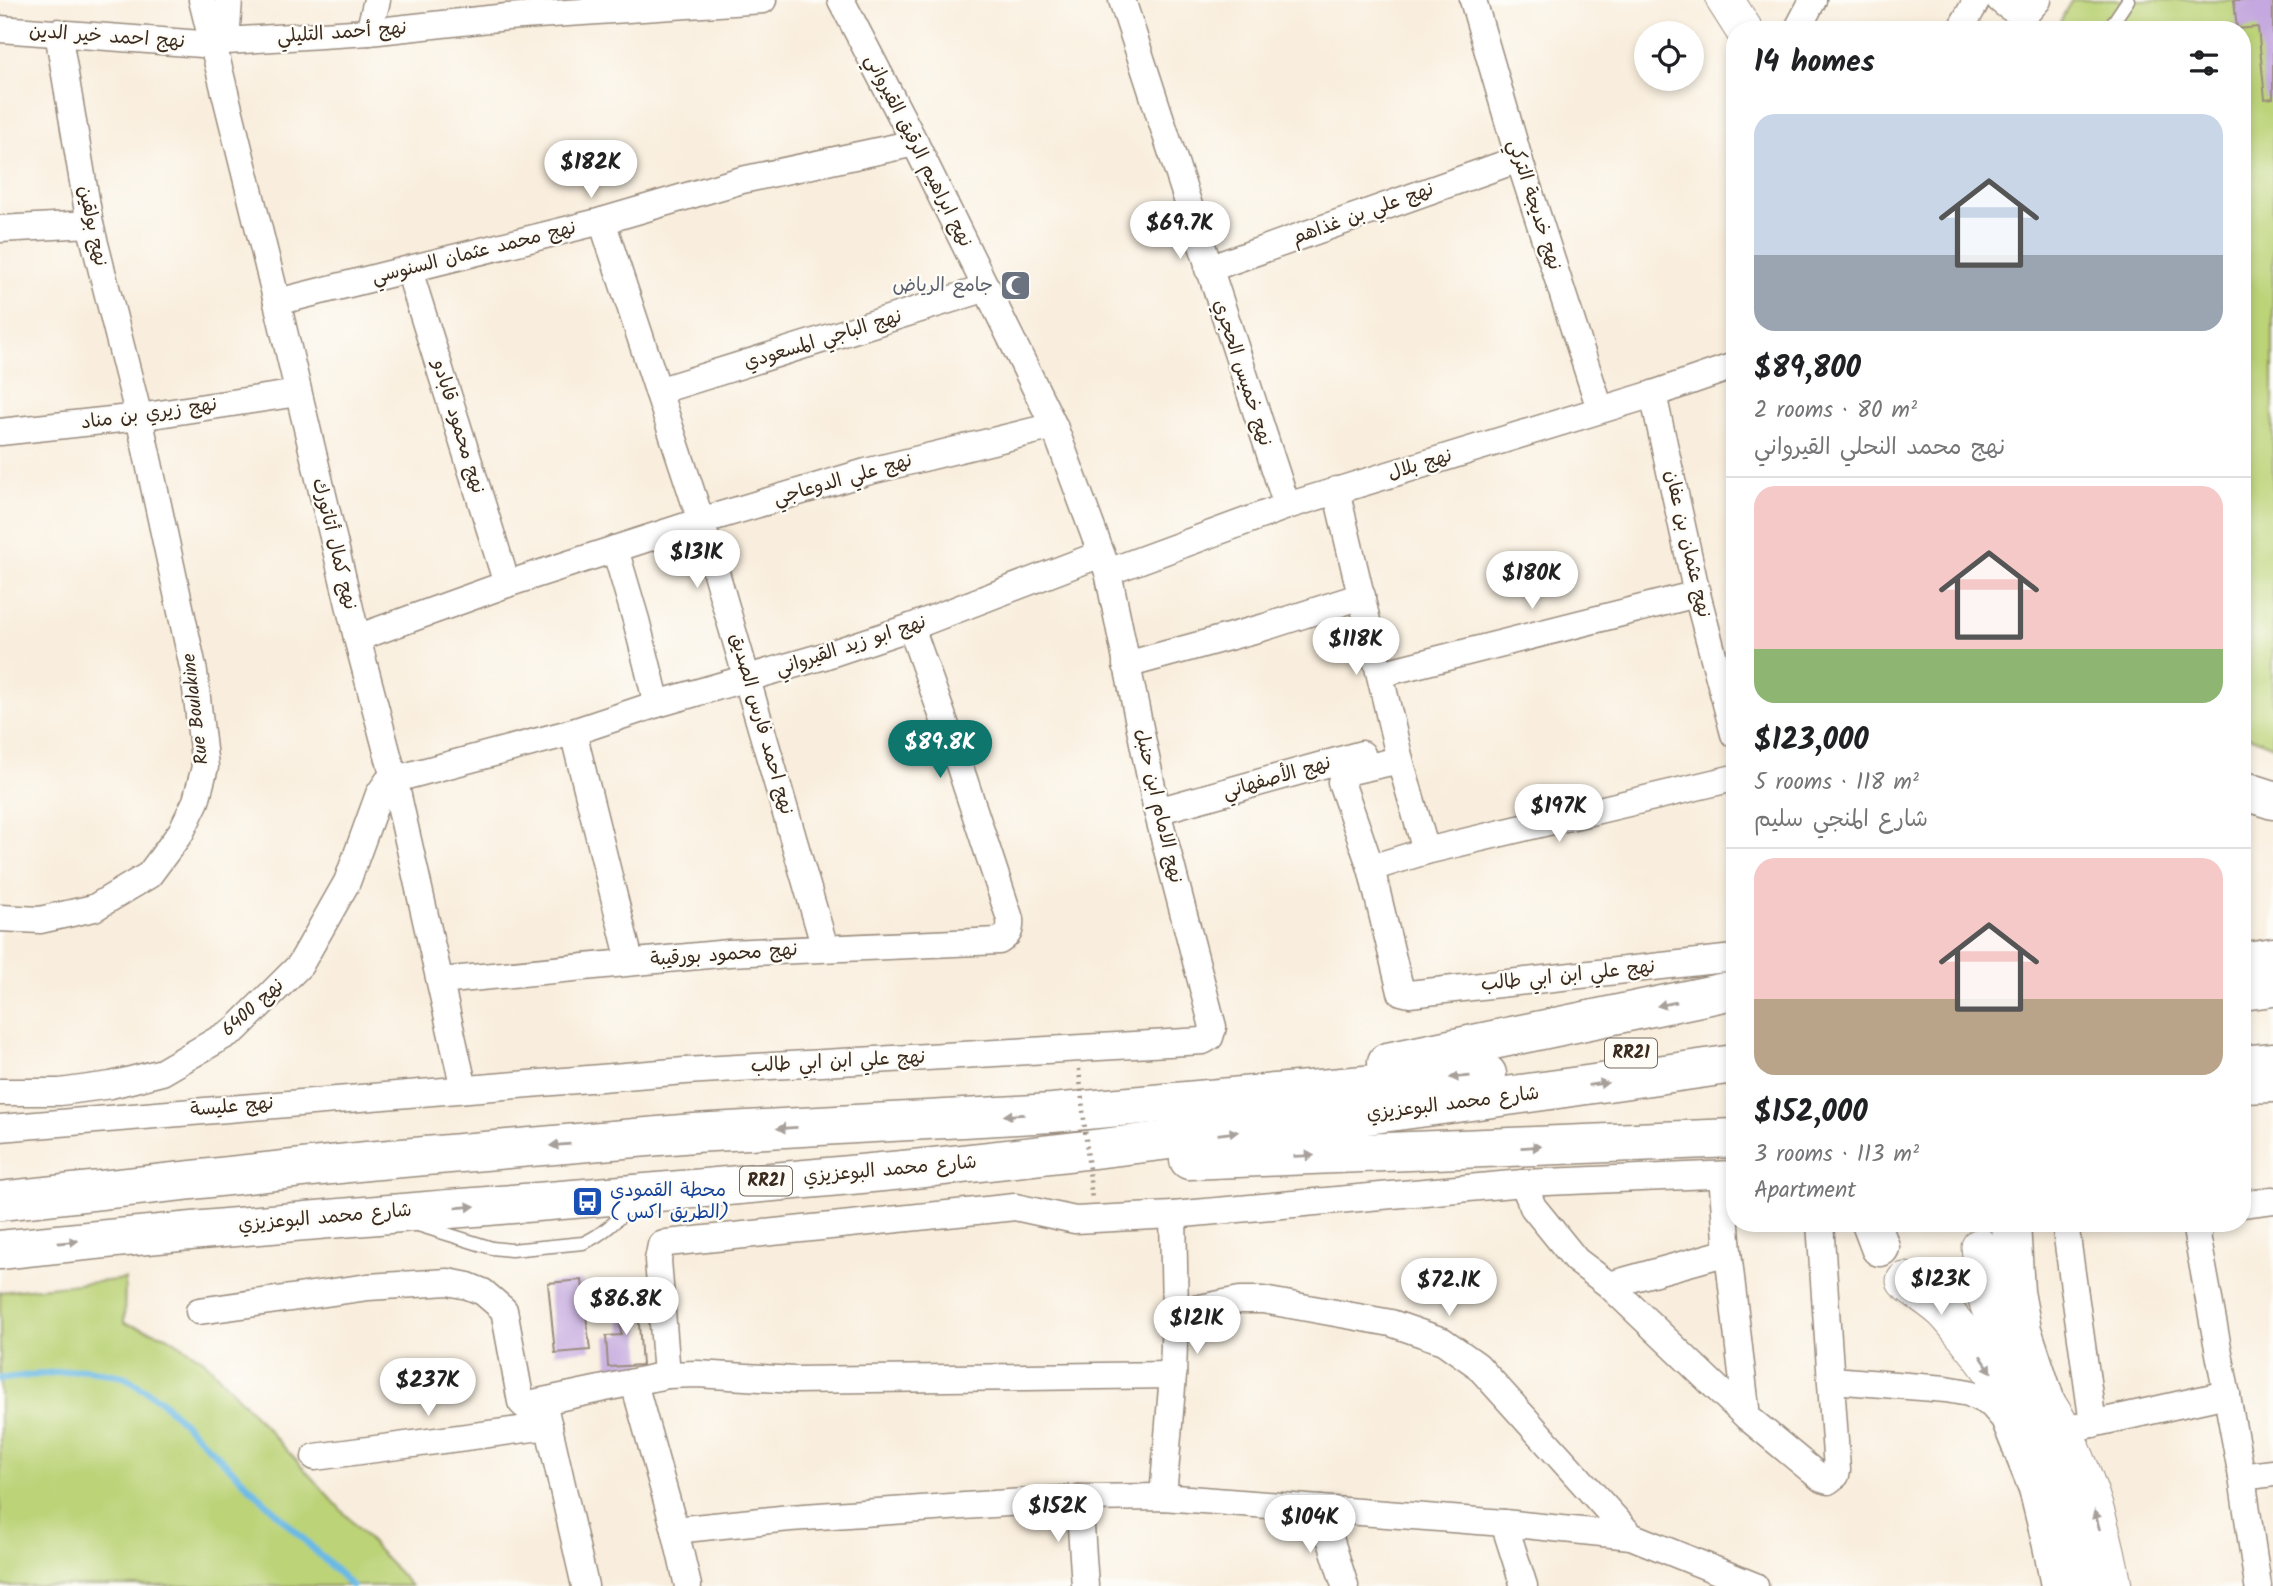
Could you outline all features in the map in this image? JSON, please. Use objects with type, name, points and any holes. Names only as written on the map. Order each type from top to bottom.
[{"type":"highway","points":[[2251,793],[2273,800]]},
{"type":"highway","points":[[2251,961],[2273,957]]},
{"type":"highway","points":[[2251,990],[2273,987]]},
{"type":"highway","points":[[1052,1113],[1183,1088],[1387,1062],[1726,992]]},
{"type":"highway","name":"شارع محمد البوعزيزي","points":[[0,1250],[188,1230],[942,1166],[1174,1139],[1529,1081],[1726,1039]]},
{"type":"highway","points":[[2251,1064],[2273,1062]]},
{"type":"highway","name":"شارع محمد البوعزيزي","points":[[0,1201],[367,1161],[694,1133],[1052,1113],[1469,1076],[1529,1081],[1726,1065]]},
{"type":"highway","points":[[942,1166],[1162,1161],[1726,1138]]},
{"type":"highway","points":[[1987,1232],[2015,1292],[2022,1330],[2068,1419]]},
{"type":"main road","points":[[1725,0],[1738,21]]},
{"type":"main road","points":[[1878,1232],[1885,1261],[1893,1273],[1944,1310],[1980,1354],[2031,1436],[2057,1493],[2070,1532],[2082,1586]]},
{"type":"main road","points":[[1905,1281],[1920,1288],[1936,1289],[1952,1284],[1965,1275],[1975,1262],[1985,1232]]},
{"type":"main road","points":[[2068,1419],[2113,1586]]},
{"type":"street","name":"نهج كمال أتاتورك","points":[[202,0],[220,43],[298,393],[394,778],[464,1088]]},
{"type":"street","points":[[220,43],[229,0]]},
{"type":"street","points":[[369,32],[377,0]]},
{"type":"street","name":"نهج أحمد التليلي","points":[[220,43],[369,32],[510,9],[763,0]]},
{"type":"street","name":"نهج ابراهيم الرقيق القيرواني","points":[[841,0],[915,143],[1054,426],[1105,563]]},
{"type":"street","name":"نهج خميس الحجري","points":[[1122,0],[1287,506]]},
{"type":"street","name":"نهج خديجة التركي","points":[[1474,0],[1519,159],[1600,409]]},
{"type":"street","points":[[1802,21],[1813,0]]},
{"type":"street","points":[[1965,21],[1977,0]]},
{"type":"street","points":[[2000,0],[2019,12],[2028,11],[2038,0]]},
{"type":"street","name":"نهج احمد خير الدين","points":[[0,29],[220,43]]},
{"type":"street","name":"نهج بولقين","points":[[58,32],[90,224],[139,417]]},
{"type":"street","name":"نهج محمد عثمان السنوسي","points":[[277,302],[602,221],[742,180],[915,143]]},
{"type":"street","name":"نهج علي بن غذاهم","points":[[1208,269],[1519,159]]},
{"type":"street","name":"نهج احمد فارس الصديق","points":[[602,221],[702,522],[825,948]]},
{"type":"street","points":[[0,229],[90,224]]},
{"type":"street","name":"نهج محمود قابادو","points":[[410,270],[507,584]]},
{"type":"street","name":"نهج الباجي المسعودي","points":[[658,391],[987,288]]},
{"type":"street","name":"نهج بلال","points":[[1105,563],[1653,394],[1726,369]]},
{"type":"street","name":"نهج زيري بن مناد","points":[[0,432],[139,417],[298,393]]},
{"type":"street","name":"نهج عثمان بن عفان","points":[[1653,394],[1697,594],[1726,704]]},
{"type":"street","name":"Rue Boulakine","points":[[0,918],[40,920],[94,908],[149,875],[181,832],[196,801],[205,767],[194,672],[139,417]]},
{"type":"street","name":"نهج علي الدوعاجي","points":[[357,638],[507,584],[866,472],[1054,426]]},
{"type":"street","points":[[1336,490],[1399,752],[1426,851]]},
{"type":"street","points":[[615,549],[657,705]]},
{"type":"street","name":"نهج ابو زيد القيرواني","points":[[394,778],[573,732],[748,680],[1105,563]]},
{"type":"street","name":"نهج الامام ابن حنبل","points":[[1105,563],[1157,811],[1213,1027],[1210,1037]]},
{"type":"street","points":[[1380,674],[1697,594]]},
{"type":"street","points":[[1126,665],[1265,627],[1362,596]]},
{"type":"street","name":"نهج محمود بورقيبة","points":[[440,981],[630,961],[825,948],[999,941],[1008,935],[1010,919],[911,627]]},
{"type":"street","points":[[573,732],[630,961]]},
{"type":"street","points":[[1399,752],[1346,772],[1340,782],[1371,867],[1426,851],[1726,780]]},
{"type":"street","name":"نهج الأصفهاني","points":[[1157,811],[1399,752]]},
{"type":"street","name":"نهج 6400","points":[[0,1093],[60,1092],[111,1085],[162,1072],[236,1029],[300,965],[347,882],[384,784],[394,778]]},
{"type":"street","name":"نهج علي ابن ابي طالب","points":[[1371,867],[1401,992],[1409,994],[1726,959]]},
{"type":"street","name":"نهج علي ابن ابي طالب","points":[[464,1088],[685,1071],[1203,1041],[1210,1037]]},
{"type":"street","name":"نهج عليسة","points":[[0,1128],[464,1088]]},
{"type":"street","points":[[2251,1089],[2273,1088]]},
{"type":"street","points":[[60,1092],[66,1122]]},
{"type":"street","points":[[667,1375],[658,1261],[661,1245],[667,1243],[1015,1207],[1076,1220],[1173,1215],[1523,1183],[1726,1174]]},
{"type":"street","points":[[1523,1183],[1532,1207],[1576,1261],[1609,1285],[1746,1417],[1822,1479],[1828,1481],[1832,1480],[1837,1470],[1821,1232]]},
{"type":"street","points":[[2251,1203],[2273,1200]]},
{"type":"street","points":[[1163,1497],[1175,1313],[1173,1215]]},
{"type":"street","points":[[1728,1232],[1746,1417]]},
{"type":"street","points":[[2064,1232],[2068,1419],[2227,1394]]},
{"type":"street","points":[[2198,1232],[2242,1477],[2258,1586]]},
{"type":"street","points":[[1609,1285],[1728,1252]]},
{"type":"street","points":[[199,1311],[368,1287],[448,1282],[468,1286],[483,1292],[504,1310],[522,1404],[546,1414]]},
{"type":"street","points":[[1175,1313],[1240,1300],[1263,1300],[1391,1323],[1443,1341],[1477,1365],[1631,1536]]},
{"type":"street","points":[[315,1457],[546,1414],[667,1375],[696,1374],[793,1380],[1172,1375]]},
{"type":"street","points":[[1832,1380],[1946,1389],[1969,1393],[1991,1404],[2004,1419],[2032,1489],[2054,1586]]},
{"type":"street","points":[[634,1384],[688,1586]]},
{"type":"street","points":[[546,1414],[585,1586]]},
{"type":"street","points":[[2242,1477],[2273,1473]]},
{"type":"street","points":[[675,1530],[790,1518],[1079,1498],[1163,1497],[1504,1523],[1631,1536],[1755,1586]]},
{"type":"street","points":[[1079,1498],[1085,1586]]},
{"type":"street","points":[[1321,1509],[1345,1586]]},
{"type":"street","points":[[1504,1523],[1524,1586]]},
{"type":"lane","points":[[2114,21],[2128,0]]},
{"type":"path","points":[[1079,1069],[1092,1200]]},
{"type":"green space","points":[[2071,0],[2273,0],[2273,746],[2251,737],[2251,21],[2060,21]]},
{"type":"green space","points":[[125,1279],[124,1323],[167,1336],[204,1360],[411,1586],[0,1586],[0,1292]]},
{"type":"building","points":[[2234,0],[2273,0],[2273,98],[2265,99],[2258,27],[2251,28],[2251,21],[2236,21]]},
{"type":"building","points":[[582,1280],[590,1350],[555,1353],[548,1283]]},
{"type":"building","points":[[637,1296],[642,1365],[608,1367],[606,1336],[621,1335],[619,1297]]},
{"type":"waterway","points":[[0,1379],[85,1369],[125,1377],[160,1400],[352,1586]]},
{"type":"place","name":"جامع الرياض","points":[[1016,286]]},
{"type":"place","name":"محطة القمودي ( الطريق اكس)","points":[[587,1202]]}]
